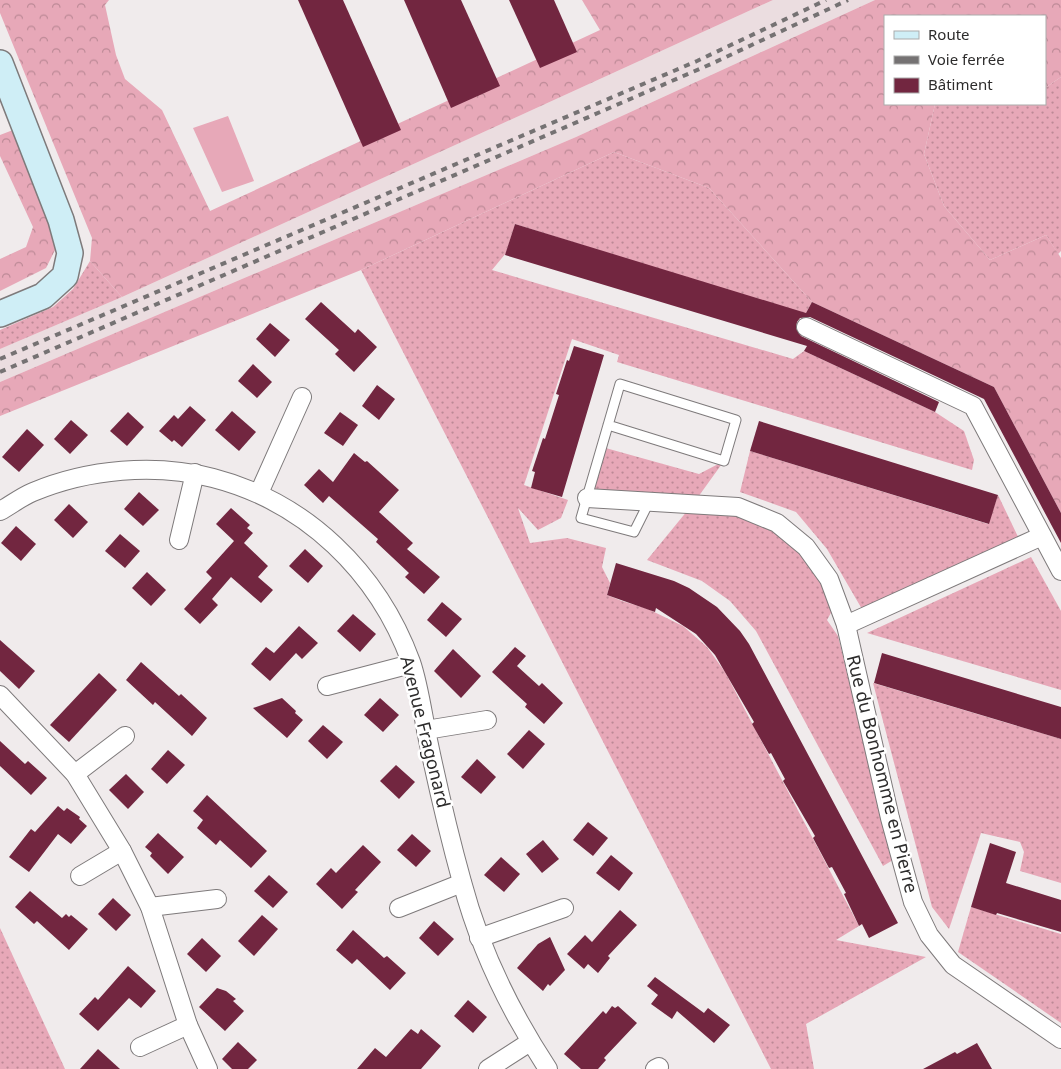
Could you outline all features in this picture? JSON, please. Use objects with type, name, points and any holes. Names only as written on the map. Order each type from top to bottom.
[{"type":"street","points":[[0,63],[60,220],[70,253],[65,276],[43,296],[0,314]]},
{"type":"street","points":[[806,327],[972,406],[1061,571]]},
{"type":"street","points":[[258,493],[302,397]]},
{"type":"street","name":"Avenue Fragonard","points":[[0,511],[32,492],[110,471],[146,470],[195,474],[227,482],[258,493],[326,537],[352,562],[374,589],[393,620],[412,664],[462,883],[479,938],[505,997],[530,1042],[548,1069]]},
{"type":"street","points":[[179,540],[195,474]]},
{"type":"street","name":"Rue du Bonhomme en Pierre","points":[[587,498],[738,507],[777,523],[806,547],[830,579],[846,625],[890,818],[913,902],[929,935],[953,965],[1059,1038]]},
{"type":"street","points":[[846,625],[1042,536]]},
{"type":"street","points":[[327,686],[412,664]]},
{"type":"street","points":[[0,695],[75,774],[122,851],[150,906],[188,1025],[208,1069]]},
{"type":"street","points":[[426,730],[487,720]]},
{"type":"street","points":[[75,774],[125,736]]},
{"type":"street","points":[[80,876],[122,851]]},
{"type":"street","points":[[399,908],[462,883]]},
{"type":"street","points":[[150,906],[218,898]]},
{"type":"street","points":[[479,938],[564,908]]},
{"type":"street","points":[[140,1047],[188,1025]]},
{"type":"street","points":[[1059,1038],[1061,1055]]},
{"type":"street","points":[[488,1069],[530,1042]]},
{"type":"lane","points":[[608,425],[724,461],[736,420],[620,384],[608,425],[587,498],[581,518],[634,532],[649,502]]},
{"type":"shaded area","points":[[773,0],[875,0],[576,137],[0,382],[0,349],[122,297]]},
{"type":"green space","points":[[0,0],[109,0],[105,5],[116,55],[125,79],[162,110],[210,211],[600,30],[582,0],[773,0],[122,297],[90,261],[92,238],[0,13]]},
{"type":"green space","points":[[875,0],[1061,0],[1061,77],[1046,87],[1046,15],[884,15],[884,105],[935,105],[924,154],[944,206],[990,260],[1046,235],[1061,258],[1061,513],[994,387],[812,302],[709,188],[614,152],[361,270],[0,416],[0,382],[576,137]]},
{"type":"green space","points":[[1061,77],[1061,251],[1058,254],[1046,235],[990,260],[944,206],[924,154],[935,105],[1046,105],[1046,87]]},
{"type":"green space","points":[[228,116],[254,181],[222,192],[193,128]]},
{"type":"green space","points":[[13,130],[57,246],[46,268],[0,291],[0,259],[26,247],[33,227],[0,156],[0,135]]},
{"type":"green space","points":[[614,152],[709,188],[812,302],[805,315],[515,224],[506,253],[492,270],[793,359],[804,351],[935,412],[964,431],[974,460],[972,470],[617,362],[619,355],[572,339],[524,485],[568,500],[561,518],[538,530],[518,508],[530,543],[567,538],[606,548],[602,567],[610,583],[607,595],[648,609],[683,626],[707,647],[725,672],[859,926],[836,940],[926,957],[806,1024],[814,1069],[771,1069],[361,270]]},
{"type":"green space","points":[[90,261],[122,297],[0,349],[0,330],[53,307],[73,289]]},
{"type":"green space","points":[[602,447],[699,474],[724,461],[693,504],[777,523],[837,602],[827,620],[838,636],[893,860],[883,866],[756,631],[730,601],[702,581],[647,560],[692,505],[587,498]]},
{"type":"green space","points":[[750,451],[988,524],[998,495],[1022,545],[866,616],[827,549],[796,512],[740,492]]},
{"type":"green space","points":[[1031,557],[1061,611],[1061,690],[867,633]]},
{"type":"green space","points":[[873,683],[1061,739],[1061,883],[1020,871],[1024,852],[1020,842],[981,833],[949,929],[932,907]]},
{"type":"green space","points":[[971,907],[1061,934],[1061,1023],[958,952]]},
{"type":"green space","points":[[0,928],[65,1069],[0,1069]]},
{"type":"building","points":[[298,0],[343,0],[401,130],[363,147]]},
{"type":"building","points":[[404,0],[461,0],[500,86],[451,108]]},
{"type":"building","points":[[509,0],[554,0],[577,52],[540,68]]},
{"type":"building","points":[[515,224],[806,313],[812,302],[994,387],[1061,513],[1061,543],[984,399],[810,317],[800,318],[797,322],[796,328],[801,336],[939,402],[935,412],[804,351],[807,346],[505,255]]},
{"type":"building","points":[[321,302],[355,333],[358,329],[377,347],[354,372],[335,354],[339,350],[305,319]]},
{"type":"building","points":[[270,323],[290,340],[275,357],[256,339]]},
{"type":"building","points":[[574,346],[604,355],[562,497],[531,488],[535,472],[532,471],[543,438],[545,439],[559,395],[556,394],[567,360],[569,361]]},
{"type":"building","points":[[253,364],[272,382],[257,398],[238,381]]},
{"type":"building","points":[[377,385],[395,399],[379,420],[362,406]]},
{"type":"building","points":[[190,406],[206,420],[182,447],[174,440],[172,442],[159,431],[174,415],[178,419]]},
{"type":"building","points":[[232,411],[256,432],[239,451],[215,430]]},
{"type":"building","points":[[128,412],[144,427],[127,446],[110,431]]},
{"type":"building","points":[[340,412],[358,425],[343,446],[324,433]]},
{"type":"building","points":[[71,420],[88,435],[70,454],[54,439]]},
{"type":"building","points":[[759,421],[998,495],[989,524],[750,451]]},
{"type":"building","points":[[27,429],[44,445],[19,472],[2,457]]},
{"type":"building","points":[[354,453],[365,462],[367,461],[399,490],[379,512],[413,543],[407,549],[440,577],[424,594],[405,577],[409,573],[376,542],[378,539],[329,496],[323,503],[304,485],[319,469],[333,482]]},
{"type":"building","points":[[139,492],[159,510],[143,526],[124,509]]},
{"type":"building","points":[[69,504],[88,522],[73,538],[54,520]]},
{"type":"building","points":[[231,508],[250,525],[247,528],[253,533],[244,543],[268,566],[258,577],[273,590],[261,603],[231,577],[212,599],[218,605],[200,624],[184,609],[212,578],[206,572],[234,541],[216,524]]},
{"type":"building","points":[[16,526],[36,544],[21,561],[1,543]]},
{"type":"building","points":[[120,534],[140,551],[125,568],[105,551]]},
{"type":"building","points":[[305,549],[323,566],[308,583],[289,566]]},
{"type":"building","points":[[616,563],[674,581],[689,588],[717,607],[740,631],[749,644],[898,923],[869,938],[862,924],[859,926],[844,894],[846,893],[832,867],[829,868],[813,838],[815,836],[783,781],[785,779],[752,724],[754,722],[715,655],[696,634],[656,608],[655,612],[607,595]]},
{"type":"building","points":[[147,572],[166,590],[151,606],[132,588]]},
{"type":"building","points":[[442,602],[462,619],[446,637],[427,620]]},
{"type":"building","points":[[353,614],[376,634],[360,652],[337,631]]},
{"type":"building","points":[[299,626],[318,643],[302,659],[296,653],[270,681],[251,664],[266,647],[274,653]]},
{"type":"building","points":[[0,640],[35,671],[19,689],[0,671]]},
{"type":"building","points":[[515,647],[526,656],[517,666],[539,686],[542,683],[563,703],[544,724],[525,707],[527,704],[492,672]]},
{"type":"building","points":[[453,649],[481,676],[461,698],[434,671]]},
{"type":"building","points":[[882,653],[1061,707],[1061,739],[874,683]]},
{"type":"building","points":[[141,662],[207,718],[192,736],[155,702],[153,705],[126,680]]},
{"type":"building","points":[[99,673],[117,690],[69,742],[50,725]]},
{"type":"building","points":[[282,698],[303,720],[287,738],[253,708]]},
{"type":"building","points":[[380,698],[399,715],[383,732],[364,715]]},
{"type":"building","points":[[323,725],[343,742],[327,759],[308,741]]},
{"type":"building","points":[[529,730],[545,744],[523,769],[507,754]]},
{"type":"building","points":[[0,741],[25,764],[28,761],[47,778],[31,795],[0,766]]},
{"type":"building","points":[[168,750],[185,765],[167,784],[151,769]]},
{"type":"building","points":[[477,759],[496,777],[481,794],[461,777]]},
{"type":"building","points":[[396,765],[415,782],[399,799],[380,781]]},
{"type":"building","points":[[126,774],[144,792],[128,809],[109,790]]},
{"type":"building","points":[[207,795],[267,851],[251,868],[220,840],[216,845],[197,828],[203,820],[193,811]]},
{"type":"building","points":[[58,806],[64,811],[67,808],[80,817],[79,819],[87,826],[71,844],[58,834],[29,872],[9,857],[31,829],[35,832]]},
{"type":"building","points":[[588,822],[608,838],[593,856],[573,840]]},
{"type":"building","points":[[158,833],[184,857],[168,874],[150,856],[152,853],[145,847]]},
{"type":"building","points":[[412,834],[431,851],[416,867],[397,850]]},
{"type":"building","points":[[543,840],[559,859],[542,873],[526,854]]},
{"type":"building","points":[[990,843],[1016,852],[1006,883],[1061,900],[1061,932],[971,907]]},
{"type":"building","points":[[363,845],[381,862],[355,890],[358,892],[342,909],[316,884],[331,868],[336,873]]},
{"type":"building","points":[[611,855],[633,873],[619,891],[596,873]]},
{"type":"building","points":[[501,857],[520,874],[504,892],[484,875]]},
{"type":"building","points":[[269,875],[288,892],[273,908],[254,891]]},
{"type":"building","points":[[30,891],[62,918],[66,914],[69,917],[71,915],[88,929],[69,950],[37,921],[34,924],[15,907]]},
{"type":"building","points":[[113,898],[131,915],[116,931],[98,914]]},
{"type":"building","points":[[620,910],[637,925],[608,956],[610,958],[598,973],[588,964],[584,969],[567,954],[585,935],[592,942]]},
{"type":"building","points":[[262,915],[278,929],[254,956],[238,941]]},
{"type":"building","points":[[434,921],[454,939],[438,956],[419,938]]},
{"type":"building","points":[[353,930],[384,958],[387,956],[406,973],[390,990],[357,959],[352,964],[336,950]]},
{"type":"building","points":[[550,937],[565,970],[550,986],[548,984],[543,991],[517,968],[538,944]]},
{"type":"building","points":[[202,938],[221,956],[206,972],[187,954]]},
{"type":"building","points":[[128,966],[156,991],[141,1008],[129,998],[98,1031],[79,1014],[95,997],[98,1000]]},
{"type":"building","points":[[655,977],[704,1013],[708,1008],[730,1025],[714,1043],[677,1011],[672,1019],[651,1004],[658,995],[647,986]]},
{"type":"building","points":[[217,988],[226,991],[236,999],[233,1001],[244,1011],[225,1031],[199,1007]]},
{"type":"building","points":[[468,1000],[487,1017],[473,1033],[454,1016]]},
{"type":"building","points":[[612,1006],[615,1008],[618,1006],[637,1023],[604,1058],[606,1060],[598,1069],[581,1069],[564,1054],[603,1011],[606,1014]]},
{"type":"building","points":[[411,1029],[418,1034],[421,1029],[441,1046],[421,1069],[357,1069],[375,1048],[386,1057]]},
{"type":"building","points":[[238,1042],[257,1060],[248,1069],[232,1069],[222,1059]]},
{"type":"building","points":[[977,1043],[992,1069],[923,1069],[955,1052],[957,1054]]},
{"type":"building","points":[[98,1049],[120,1069],[80,1069]]},
{"type":"railway","points":[[0,359],[697,61],[826,0]]},
{"type":"railway","points":[[0,372],[711,64],[848,0]]}]
